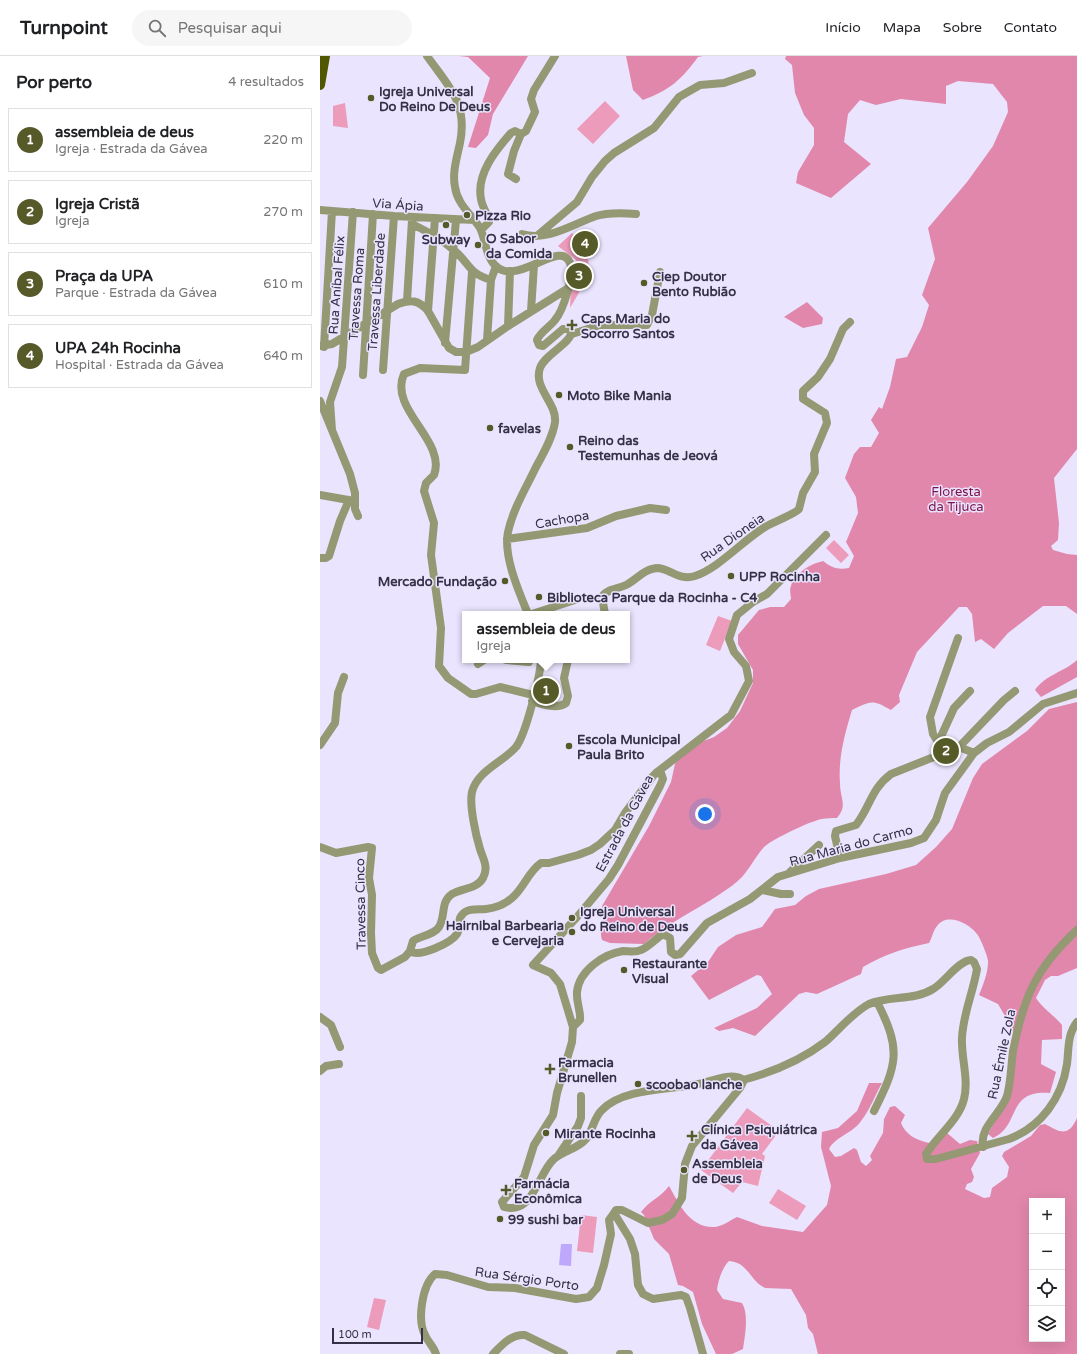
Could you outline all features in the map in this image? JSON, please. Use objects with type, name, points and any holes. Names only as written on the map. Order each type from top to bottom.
[{"type":"main road","points":[[320,85],[325,56]]},
{"type":"street","points":[[428,56],[455,96],[461,110],[463,127],[455,169],[454,185],[463,206],[481,230],[489,255],[496,266],[510,271],[534,265],[557,255],[566,257],[571,266],[568,289],[558,316],[538,338],[537,342],[541,346],[545,345],[565,328],[571,330],[572,334]]},
{"type":"street","points":[[516,179],[511,177],[508,172],[514,151],[521,134],[526,131],[535,112],[531,99],[534,90],[555,56]]},
{"type":"street","points":[[538,236],[577,202],[592,177],[605,161],[614,153],[654,128],[675,102],[683,95],[700,85],[724,83],[752,73]]},
{"type":"street","points":[[481,230],[489,222],[480,195],[487,165],[511,133],[515,131],[521,134]]},
{"type":"street","name":"Via Ápia","points":[[320,210],[394,216],[412,221],[435,218],[474,220]]},
{"type":"street","points":[[332,210],[322,346],[344,337],[388,310],[406,301],[419,303],[428,310],[445,343],[456,352],[466,352],[478,347],[531,311],[568,289]]},
{"type":"street","name":"Rua Aníbal Félix","points":[[332,430],[330,402],[342,367],[353,212]]},
{"type":"street","points":[[522,234],[538,236],[547,235],[596,216],[619,213],[636,214]]},
{"type":"street","name":"Travessa Roma","points":[[363,375],[373,214]]},
{"type":"street","name":"Travessa Liberdade","points":[[383,370],[394,216]]},
{"type":"street","points":[[428,310],[435,218]]},
{"type":"street","points":[[445,343],[456,220]]},
{"type":"street","points":[[406,301],[412,221],[434,234],[454,250],[472,272],[491,280]]},
{"type":"street","points":[[531,311],[534,265]]},
{"type":"street","points":[[487,340],[491,280],[496,266]]},
{"type":"street","points":[[508,326],[510,271]]},
{"type":"street","points":[[472,272],[465,370],[438,367],[416,368],[404,374],[401,385],[402,396],[407,408],[428,440],[435,464],[435,473],[426,483],[424,492],[434,523],[431,555],[436,602],[441,628],[438,663],[448,678],[471,694],[500,687],[553,706],[561,706],[566,703],[568,696],[564,678],[567,663]]},
{"type":"street","points":[[527,611],[513,573],[507,539],[517,506],[542,456],[555,422],[553,410],[540,381],[540,368],[548,357],[567,341],[572,334],[600,325],[647,325],[652,315],[660,272]]},
{"type":"street","name":"Rua Dioneia","points":[[604,611],[602,597],[606,592],[626,585],[643,573],[654,569],[660,569],[684,578],[698,575],[725,558],[752,535],[799,509],[803,493],[814,476],[814,454],[826,427],[827,420],[825,413],[803,399],[803,391],[818,377],[830,359],[840,333],[850,322]]},
{"type":"street","points":[[320,401],[350,474],[355,492],[352,501],[340,521],[329,556],[326,558],[320,558]]},
{"type":"street","points":[[320,495],[352,501]]},
{"type":"street","points":[[352,501],[358,516]]},
{"type":"street","name":"Cachopa","points":[[507,539],[588,528],[616,516],[650,508],[666,510]]},
{"type":"street","points":[[656,773],[731,715],[749,682],[746,666],[734,652],[729,639],[737,615],[753,602],[767,594],[826,535]]},
{"type":"street","points":[[541,611],[578,599]]},
{"type":"street","points":[[944,752],[938,743],[932,728],[930,717],[958,638]]},
{"type":"street","points":[[410,951],[413,941],[432,932],[439,926],[444,904],[447,898],[478,884],[484,876],[485,864],[480,849],[472,808],[472,792],[480,778],[518,743],[524,732],[540,663]]},
{"type":"street","points":[[320,745],[335,723],[338,693],[344,677]]},
{"type":"street","points":[[938,743],[954,708],[970,691]]},
{"type":"street","points":[[840,858],[835,836],[836,831],[856,825],[875,789],[882,781],[891,774],[914,766],[924,760],[938,757],[944,752],[959,747],[1015,691]]},
{"type":"street","name":"Rua Maria do Carmo","points":[[573,1027],[580,1020],[577,993],[578,986],[585,975],[600,959],[623,951],[639,951],[652,945],[663,934],[670,938],[671,952],[675,955],[680,954],[696,933],[707,924],[750,899],[773,880],[789,873],[840,858],[904,845],[924,838],[936,820],[945,793],[974,753],[987,744],[1010,732],[1043,704],[1077,692]]},
{"type":"street","points":[[959,747],[974,753]]},
{"type":"street","name":"Estrada da Gávea","points":[[410,951],[415,954],[427,952],[452,939],[458,932],[459,920],[463,914],[468,911],[494,908],[512,898],[532,870],[541,863],[549,863],[578,855],[591,850],[600,844],[615,830],[625,813],[656,773],[661,773],[663,776],[660,786],[618,864],[593,899],[533,964],[551,974],[560,984],[573,1027],[572,1042],[557,1093],[553,1115],[534,1145],[524,1177],[518,1186],[503,1199],[502,1202],[504,1207],[512,1208],[530,1198],[538,1186],[547,1167],[558,1156],[585,1140],[602,1109],[622,1098],[637,1093],[698,1084],[737,1076],[743,1080]]},
{"type":"street","points":[[789,873],[819,845]]},
{"type":"street","name":"Travessa Cinco","points":[[320,847],[336,853],[368,847],[372,848],[369,878],[372,895],[371,933],[375,964],[381,970],[405,957],[410,951]]},
{"type":"street","points":[[762,890],[781,894],[790,894]]},
{"type":"street","name":"Rua Émile Zola","points":[[983,1147],[982,1136],[1003,1106],[1007,1096],[1017,1031],[1027,996],[1051,956],[1077,930]]},
{"type":"street","points":[[703,1354],[686,1297],[681,1295],[654,1299],[643,1294],[640,1290],[630,1239],[614,1213],[616,1210],[622,1210],[648,1222],[662,1220],[672,1214],[682,1198],[685,1164],[692,1146],[740,1088],[743,1080],[774,1071],[806,1055],[825,1042],[862,1008],[877,1002],[920,994],[932,990],[961,964],[971,960],[974,962],[977,969],[963,1024],[964,1099],[960,1108],[932,1143],[925,1157],[927,1159],[936,1159],[983,1147],[1020,1135],[1034,1125],[1045,1114],[1062,1084],[1067,1062],[1070,1034],[1077,1022]]},
{"type":"street","points":[[874,1111],[890,1080],[894,1058],[888,1025],[877,1002]]},
{"type":"street","points":[[320,1017],[331,1025],[340,1047]]},
{"type":"street","points":[[320,1071],[326,1066],[339,1064]]},
{"type":"street","points":[[558,1156],[565,1143],[578,1126],[581,1118],[581,1096]]},
{"type":"street","name":"Rua Sérgio Porto","points":[[436,1354],[424,1335],[421,1326],[421,1311],[429,1282],[435,1274],[447,1275],[488,1287],[515,1288],[576,1299],[589,1296],[597,1288],[604,1265],[611,1234],[610,1220],[614,1213]]},
{"type":"street","points":[[493,1354],[504,1343],[520,1335],[525,1335],[564,1354]]},
{"type":"street","points":[[620,1354],[629,1354]]},
{"type":"shaded area","points":[[605,101],[620,116],[593,144],[577,129]]},
{"type":"shaded area","points":[[345,103],[348,128],[333,126],[333,106]]},
{"type":"shaded area","points":[[572,233],[587,254],[588,267],[584,282],[570,308],[571,286],[576,260],[558,246]]},
{"type":"shaded area","points":[[834,540],[849,555],[841,563],[826,548]]},
{"type":"shaded area","points":[[718,616],[732,621],[720,651],[706,645]]},
{"type":"shaded area","points":[[747,1108],[779,1131],[762,1154],[765,1156],[758,1186],[742,1182],[733,1193],[701,1170]]},
{"type":"shaded area","points":[[778,1189],[806,1206],[797,1220],[769,1203]]},
{"type":"shaded area","points":[[581,1215],[597,1217],[593,1253],[577,1251]]},
{"type":"shaded area","points":[[561,1244],[572,1244],[571,1266],[559,1265]]},
{"type":"shaded area","points":[[374,1298],[386,1300],[379,1330],[367,1327]]},
{"type":"green space","points":[[459,56],[528,56],[493,114],[488,135],[476,148],[468,147],[490,78],[468,57]]},
{"type":"green space","points":[[626,56],[703,56],[698,57],[686,72],[668,88],[643,100],[633,90]]},
{"type":"green space","name":"Floresta da Tijuca","points":[[786,56],[1077,56],[1077,449],[1054,478],[1059,523],[1058,540],[1051,546],[1053,550],[1077,555],[1077,614],[1066,606],[1043,606],[1008,633],[994,649],[981,639],[975,642],[972,614],[967,607],[959,607],[917,652],[899,695],[900,702],[891,710],[880,704],[872,702],[852,710],[841,755],[840,789],[843,805],[837,818],[816,820],[783,835],[764,847],[748,870],[735,884],[662,930],[644,944],[610,943],[602,940],[601,936],[603,914],[602,906],[649,826],[671,782],[675,764],[680,755],[696,744],[714,737],[727,728],[740,711],[753,683],[753,670],[738,644],[738,635],[759,610],[770,607],[784,607],[791,599],[790,589],[793,581],[799,573],[808,567],[823,561],[835,568],[849,568],[854,556],[846,542],[858,513],[856,497],[845,478],[854,454],[860,447],[871,447],[879,433],[871,420],[879,407],[882,409],[890,387],[896,359],[907,357],[922,327],[929,305],[922,295],[935,259],[928,228],[967,182],[993,146],[1008,112],[1007,102],[993,84],[958,81],[946,86],[946,104],[901,99],[876,105],[860,100],[848,114],[844,142],[871,164],[831,198],[796,183],[798,172],[814,145],[814,128],[804,115],[795,93],[792,65],[785,59]]},
{"type":"green space","points":[[807,302],[823,318],[822,324],[803,328],[784,317]]},
{"type":"green space","points":[[1077,660],[1077,677],[1041,697],[1035,690],[1039,685]]},
{"type":"green space","points":[[1077,702],[1077,968],[1058,976],[1051,976],[1045,980],[1036,998],[1042,1006],[1062,1025],[1062,1039],[1042,1040],[1041,1064],[1056,1072],[1050,1093],[1036,1093],[1026,1097],[1020,1102],[1008,1125],[1002,1132],[993,1138],[988,1134],[1012,1090],[1016,1054],[1012,1028],[998,1004],[979,995],[984,983],[988,966],[988,960],[982,943],[969,926],[952,919],[941,922],[937,926],[929,943],[903,949],[879,958],[863,967],[861,974],[817,994],[806,992],[799,994],[755,1036],[733,1028],[719,1031],[714,1028],[757,1008],[772,994],[761,976],[757,975],[709,1000],[691,976],[708,962],[718,947],[736,935],[762,927],[775,909],[795,905],[806,896],[819,889],[886,874],[916,865],[936,847],[952,829],[973,778],[982,764],[1027,731],[1049,709]]},
{"type":"green space","points":[[869,1083],[882,1083],[870,1107],[858,1125],[835,1141],[829,1149],[835,1157],[841,1156],[854,1148],[857,1150],[861,1162],[866,1166],[872,1160],[870,1156],[883,1133],[884,1119],[890,1107],[895,1106],[905,1115],[901,1123],[903,1127],[909,1134],[920,1140],[929,1143],[947,1133],[960,1144],[970,1140],[977,1141],[980,1153],[971,1169],[974,1177],[972,1182],[967,1184],[965,1189],[984,1198],[990,1197],[992,1188],[1007,1177],[1009,1167],[1002,1156],[1004,1152],[1031,1136],[1040,1125],[1045,1124],[1063,1132],[1067,1131],[1074,1124],[1077,1118],[1077,1354],[818,1354],[813,1334],[808,1328],[806,1315],[791,1289],[765,1288],[760,1285],[741,1265],[729,1261],[724,1267],[717,1290],[723,1299],[742,1303],[746,1319],[745,1338],[743,1349],[732,1354],[716,1354],[702,1324],[693,1292],[683,1286],[678,1285],[669,1254],[654,1239],[644,1215],[641,1212],[669,1186],[686,1214],[698,1224],[714,1227],[720,1226],[737,1217],[762,1226],[803,1232],[827,1205],[831,1186],[821,1147],[822,1132],[838,1128],[857,1111]]},
{"type":"place","name":"Igreja Universal Do Reino De Deus","points":[[371,98]]},
{"type":"place","name":"Pizza Rio","points":[[467,215]]},
{"type":"place","name":"Subway","points":[[446,225]]},
{"type":"place","name":"UPA 24h Rocinha","points":[[585,244]]},
{"type":"place","name":"O Sabor da Comida","points":[[478,245]]},
{"type":"place","name":"Praça da UPA","points":[[579,276]]},
{"type":"place","name":"Ciep Doutor Bento Rubião","points":[[644,283]]},
{"type":"place","name":"Caps Maria do Socorro Santos","points":[[572,325]]},
{"type":"place","name":"Moto Bike Mania","points":[[559,395]]},
{"type":"place","name":"favelas","points":[[490,428]]},
{"type":"place","name":"Reino das Testemunhas de Jeová","points":[[570,447]]},
{"type":"place","name":"UPP Rocinha","points":[[731,576]]},
{"type":"place","name":"Mercado Fundação","points":[[505,581]]},
{"type":"place","name":"Biblioteca Parque da Rocinha - C4","points":[[539,597]]},
{"type":"place","name":"assembleia de deus","points":[[546,691]]},
{"type":"place","name":"Escola Municipal Paula Brito","points":[[569,746]]},
{"type":"place","name":"Igreja Cristã","points":[[946,751]]},
{"type":"place","name":"Igreja Universal do Reino de Deus","points":[[572,918]]},
{"type":"place","name":"Hairnibal Barbearia e Cervejaria","points":[[572,932]]},
{"type":"place","name":"Restaurante Visual","points":[[624,970]]},
{"type":"place","name":"Farmacia Brunellen","points":[[550,1069]]},
{"type":"place","name":"scoobao lanche","points":[[638,1084]]},
{"type":"place","name":"Mirante Rocinha","points":[[546,1133]]},
{"type":"place","name":"Clínica Psiquiátrica da Gávea","points":[[692,1136]]},
{"type":"place","name":"Assembleia de Deus","points":[[684,1170]]},
{"type":"place","name":"Farmácia Econômica","points":[[506,1190]]},
{"type":"place","name":"99 sushi bar","points":[[500,1219]]}]
